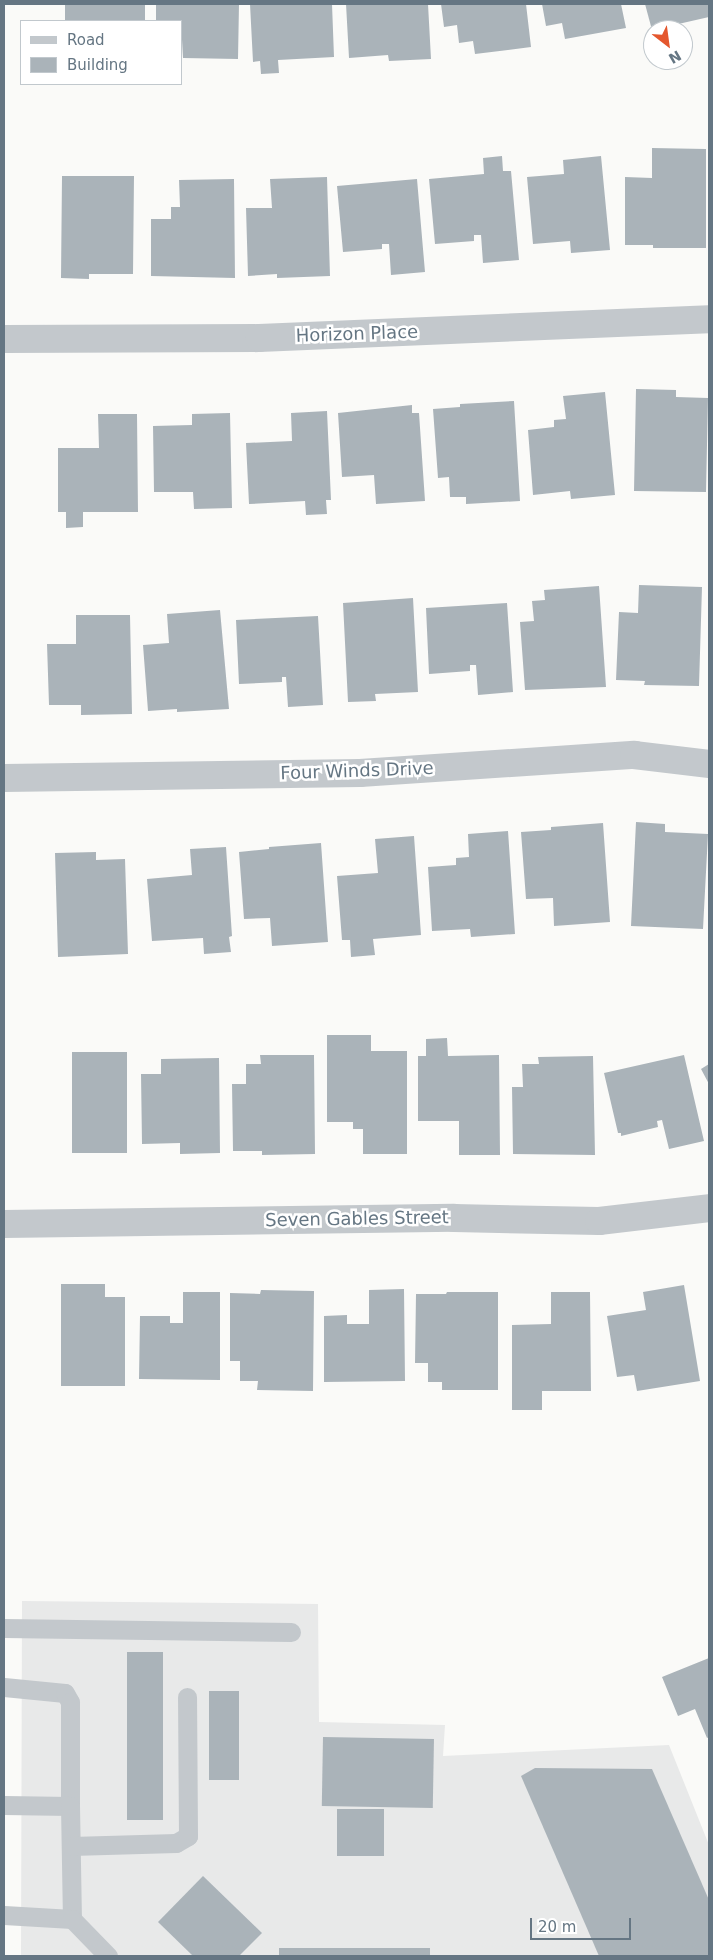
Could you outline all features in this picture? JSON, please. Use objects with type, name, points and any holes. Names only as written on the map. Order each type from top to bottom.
[{"type":"street","name":"Horizon Place","points":[[4,339],[259,338],[709,319]]},
{"type":"street","name":"Four Winds Drive","points":[[4,778],[360,773],[634,755],[709,764]]},
{"type":"street","name":"Seven Gables Street","points":[[4,1224],[454,1218],[599,1222],[709,1208]]},
{"type":"lane","points":[[4,1628],[291,1632]]},
{"type":"lane","points":[[4,1688],[65,1693],[70,1702],[72,1919]]},
{"type":"lane","points":[[71,1846],[176,1842],[188,1836],[187,1697]]},
{"type":"lane","points":[[4,1806],[70,1806]]},
{"type":"lane","points":[[4,1916],[72,1919],[108,1956]]},
{"type":"shaded area","points":[[22,1601],[318,1604],[319,1722],[445,1725],[443,1756],[669,1745],[709,1845],[709,1956],[21,1956]]},
{"type":"building","points":[[65,4],[145,4],[145,20],[65,20]]},
{"type":"building","points":[[156,4],[239,4],[238,59],[183,58],[182,20],[156,20]]},
{"type":"building","points":[[250,4],[332,4],[334,57],[278,60],[279,73],[261,74],[260,61],[253,62]]},
{"type":"building","points":[[346,4],[428,4],[431,59],[389,61],[388,55],[349,58]]},
{"type":"building","points":[[441,4],[526,4],[531,47],[475,54],[473,41],[459,43],[457,25],[444,27]]},
{"type":"building","points":[[542,4],[621,4],[626,28],[565,39],[562,23],[546,26]]},
{"type":"building","points":[[645,4],[709,4],[709,17],[693,21],[649,20]]},
{"type":"building","points":[[652,148],[706,149],[706,248],[653,248],[653,245],[625,245],[625,177],[652,178]]},
{"type":"building","points":[[502,156],[503,171],[511,171],[519,260],[483,263],[481,235],[474,235],[474,241],[435,244],[429,179],[484,174],[483,158]]},
{"type":"building","points":[[601,156],[610,250],[571,253],[570,241],[533,244],[527,177],[564,174],[563,160]]},
{"type":"building","points":[[62,176],[134,176],[133,274],[89,274],[89,279],[61,278]]},
{"type":"building","points":[[327,177],[330,276],[277,278],[277,274],[248,276],[246,208],[272,208],[270,179]]},
{"type":"building","points":[[234,179],[235,278],[151,276],[151,219],[171,219],[171,207],[180,207],[179,180]]},
{"type":"building","points":[[417,179],[425,272],[391,275],[389,244],[382,244],[382,249],[343,252],[337,186]]},
{"type":"building","points":[[636,389],[676,390],[676,397],[708,398],[706,492],[634,491]]},
{"type":"building","points":[[605,392],[615,495],[571,499],[570,491],[533,495],[528,430],[554,427],[554,420],[566,419],[563,396]]},
{"type":"building","points":[[514,401],[520,501],[466,504],[466,497],[450,497],[449,477],[438,478],[433,409],[460,407],[460,404]]},
{"type":"building","points":[[412,405],[412,413],[419,413],[425,501],[376,504],[374,475],[342,477],[338,413]]},
{"type":"building","points":[[327,411],[331,500],[326,500],[327,514],[306,515],[305,501],[249,504],[246,443],[292,441],[291,413]]},
{"type":"building","points":[[230,413],[232,508],[194,509],[193,492],[154,492],[153,426],[192,425],[192,414]]},
{"type":"building","points":[[98,414],[137,414],[138,512],[83,512],[83,527],[66,528],[66,512],[58,512],[58,448],[99,448]]},
{"type":"building","points":[[639,585],[702,587],[699,686],[644,685],[645,681],[616,680],[619,612],[638,613]]},
{"type":"building","points":[[599,586],[606,687],[525,690],[520,622],[534,621],[532,601],[545,600],[544,590]]},
{"type":"building","points":[[413,598],[418,692],[375,694],[376,701],[348,702],[343,603]]},
{"type":"building","points":[[507,603],[513,692],[478,695],[476,665],[470,665],[470,671],[429,674],[426,608]]},
{"type":"building","points":[[220,610],[229,709],[177,712],[177,709],[148,711],[143,645],[169,643],[167,614]]},
{"type":"building","points":[[76,615],[130,615],[132,714],[81,715],[81,705],[49,705],[47,644],[76,644]]},
{"type":"building","points":[[318,616],[323,705],[288,707],[286,677],[282,677],[282,682],[239,684],[236,620]]},
{"type":"building","points":[[636,822],[665,824],[665,832],[708,834],[703,929],[631,926]]},
{"type":"building","points":[[603,823],[610,922],[554,926],[553,898],[526,899],[521,832],[551,830],[551,827]]},
{"type":"building","points":[[508,831],[515,934],[471,937],[470,929],[432,931],[428,867],[456,865],[456,858],[469,857],[468,834]]},
{"type":"building","points":[[414,836],[421,935],[373,939],[375,955],[351,957],[350,940],[342,940],[337,876],[378,873],[375,839]]},
{"type":"building","points":[[321,843],[328,942],[272,946],[270,918],[244,919],[239,852],[269,849],[269,847]]},
{"type":"building","points":[[226,847],[232,936],[229,937],[231,952],[204,954],[203,938],[152,941],[147,879],[192,875],[190,849]]},
{"type":"building","points":[[96,852],[96,860],[125,859],[128,954],[58,957],[55,853]]},
{"type":"building","points":[[327,1035],[371,1035],[371,1051],[407,1051],[407,1154],[363,1154],[363,1129],[353,1129],[353,1122],[327,1122]]},
{"type":"building","points":[[447,1038],[448,1056],[499,1055],[500,1155],[459,1155],[459,1121],[418,1121],[418,1056],[426,1056],[426,1039]]},
{"type":"building","points":[[72,1052],[127,1052],[127,1153],[72,1153]]},
{"type":"building","points":[[260,1055],[314,1055],[315,1154],[262,1155],[262,1151],[233,1151],[232,1084],[246,1084],[246,1064],[261,1064]]},
{"type":"building","points":[[684,1055],[704,1141],[669,1149],[662,1120],[657,1121],[658,1127],[621,1136],[621,1133],[618,1133],[604,1073]]},
{"type":"building","points":[[593,1056],[595,1155],[513,1154],[512,1087],[523,1087],[522,1064],[539,1064],[538,1057]]},
{"type":"building","points":[[219,1058],[220,1153],[180,1154],[180,1143],[142,1144],[141,1074],[161,1074],[161,1059]]},
{"type":"building","points":[[709,1064],[709,1084],[701,1069]]},
{"type":"building","points":[[61,1284],[105,1284],[105,1297],[125,1297],[125,1386],[61,1386]]},
{"type":"building","points":[[684,1285],[700,1381],[637,1391],[634,1375],[617,1377],[607,1316],[646,1310],[643,1292]]},
{"type":"building","points":[[404,1289],[405,1381],[324,1382],[324,1316],[347,1315],[347,1324],[369,1324],[369,1290]]},
{"type":"building","points":[[261,1290],[314,1291],[313,1391],[257,1390],[258,1381],[240,1381],[240,1361],[230,1361],[230,1293],[260,1294]]},
{"type":"building","points":[[183,1292],[220,1292],[220,1380],[139,1379],[140,1316],[170,1316],[170,1323],[183,1323]]},
{"type":"building","points":[[447,1292],[498,1292],[498,1390],[442,1390],[442,1382],[428,1382],[428,1363],[415,1363],[416,1294],[446,1294]]},
{"type":"building","points":[[551,1292],[590,1292],[591,1391],[542,1391],[542,1410],[512,1410],[512,1325],[551,1324]]},
{"type":"building","points":[[127,1652],[163,1652],[163,1820],[127,1820]]},
{"type":"building","points":[[709,1658],[709,1737],[707,1738],[695,1709],[678,1716],[662,1677]]},
{"type":"building","points":[[209,1691],[239,1691],[239,1780],[209,1780]]},
{"type":"building","points":[[323,1737],[434,1739],[433,1808],[322,1806]]},
{"type":"building","points":[[535,1768],[652,1769],[709,1900],[709,1956],[599,1956],[521,1776]]},
{"type":"building","points":[[337,1809],[384,1809],[384,1856],[337,1856]]},
{"type":"building","points":[[203,1876],[262,1933],[239,1956],[193,1956],[158,1922]]},
{"type":"building","points":[[279,1948],[430,1948],[430,1956],[279,1956]]}]
